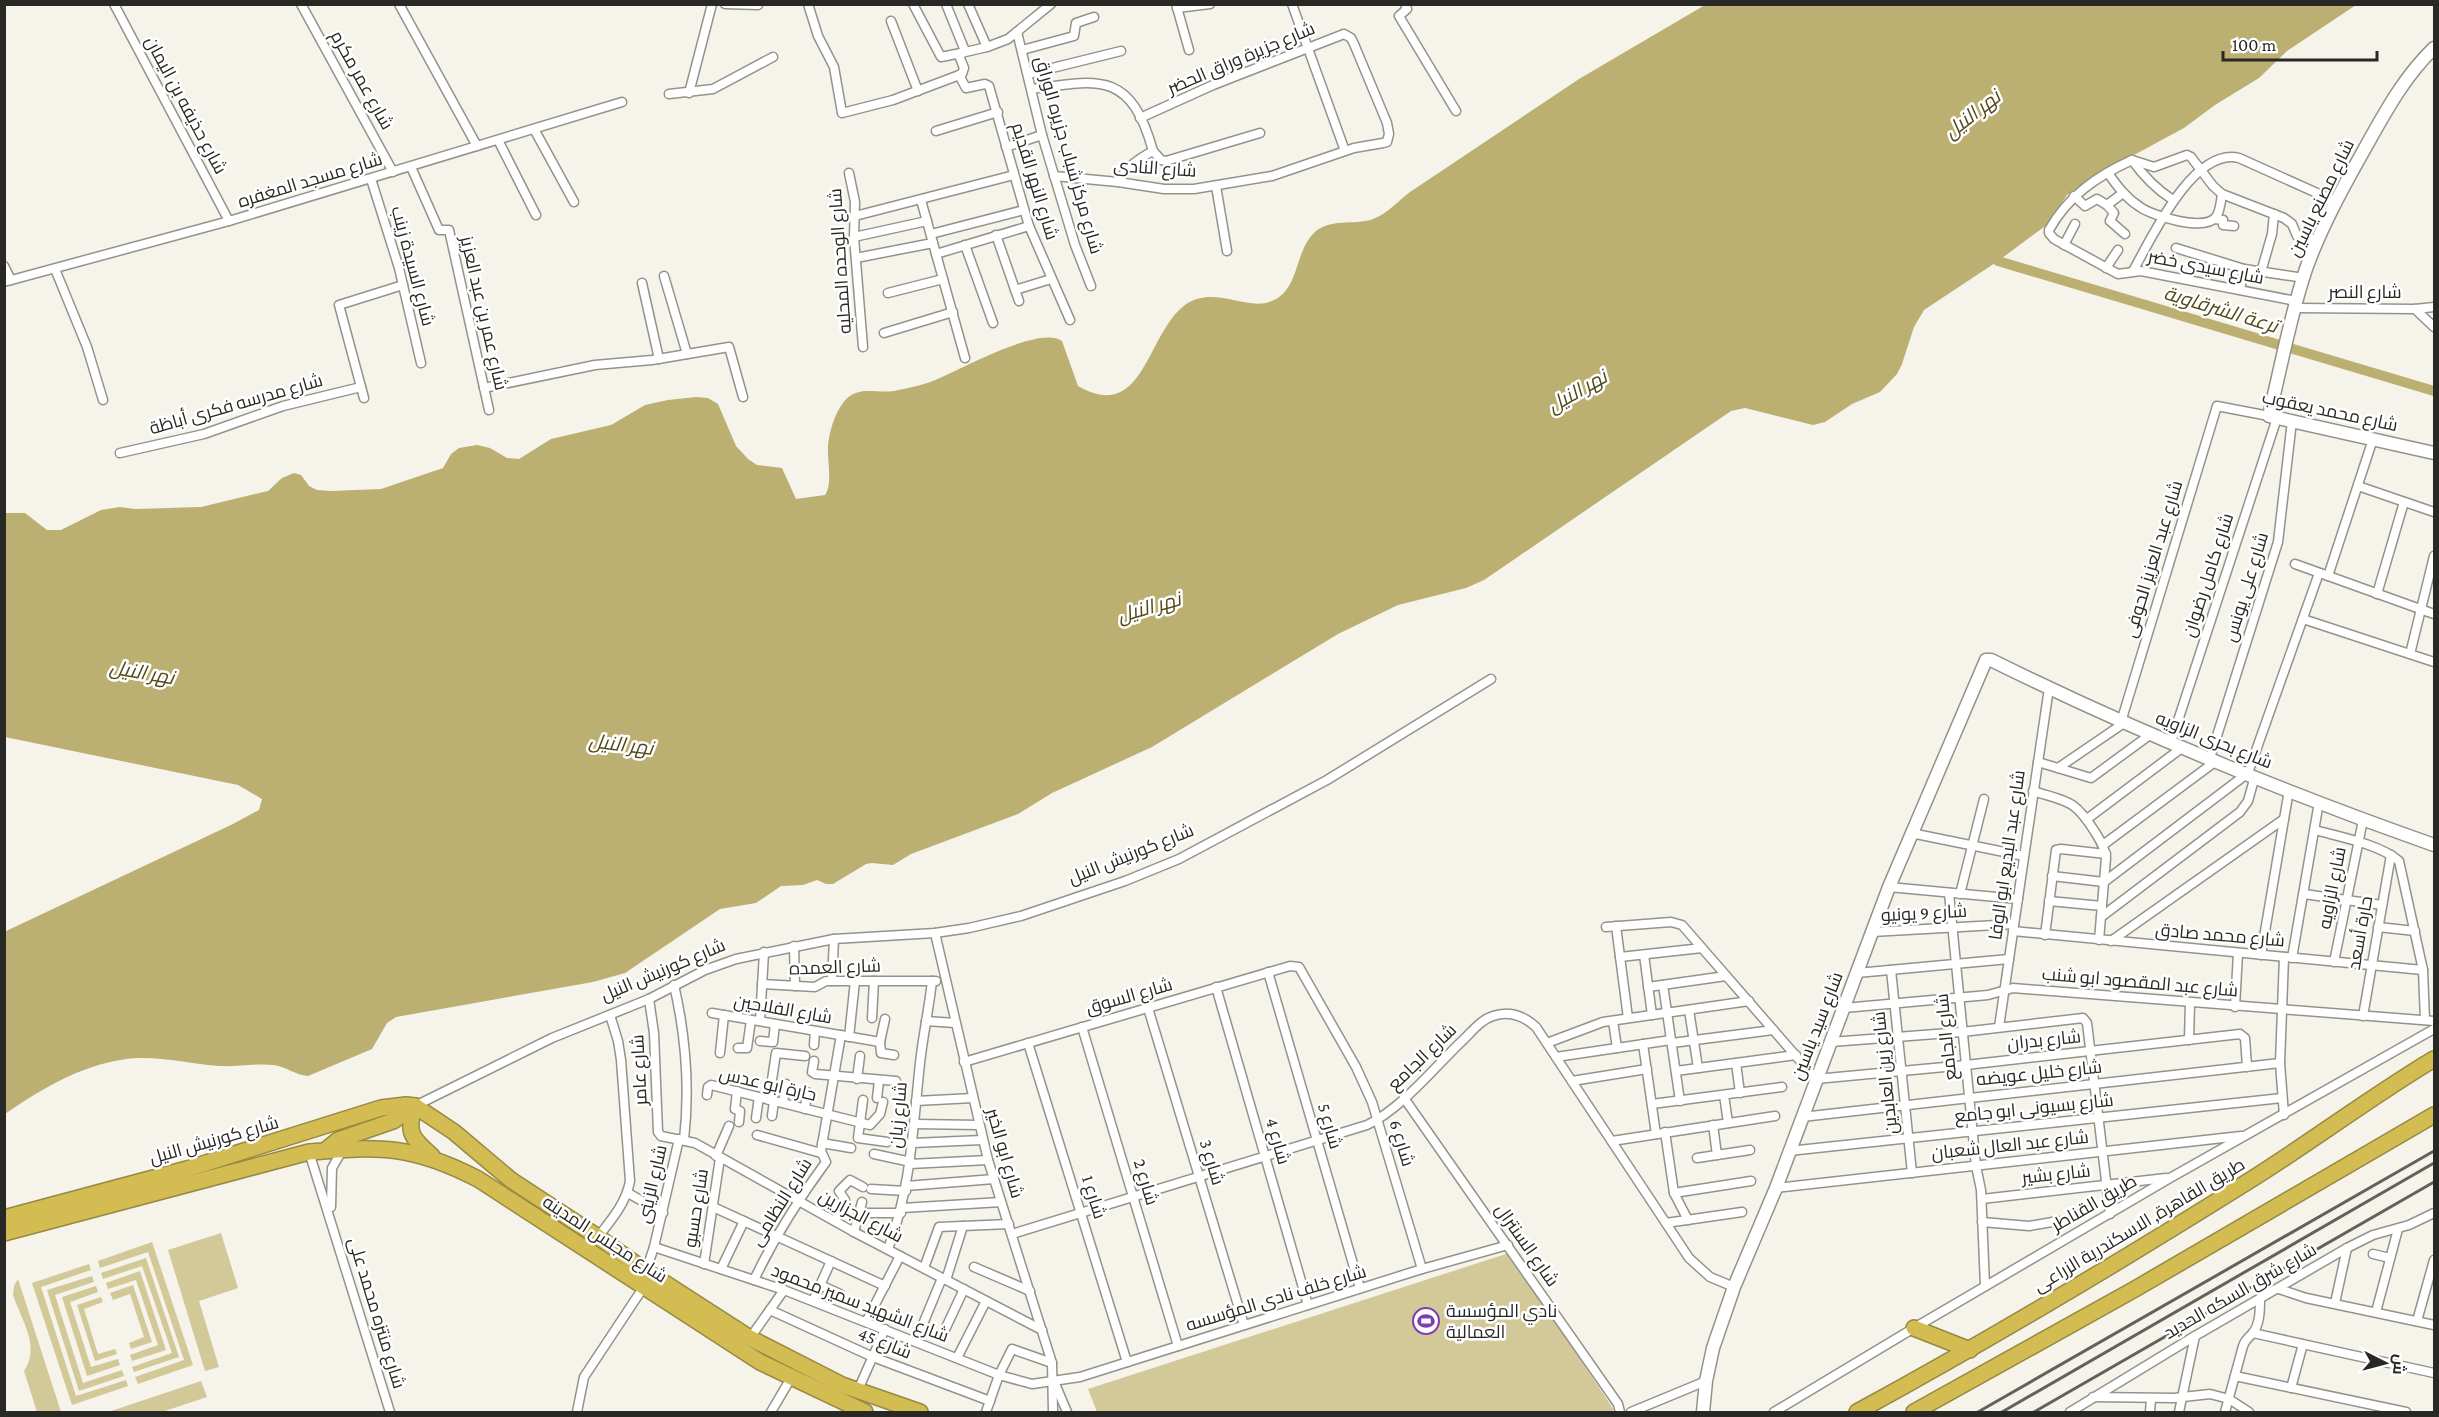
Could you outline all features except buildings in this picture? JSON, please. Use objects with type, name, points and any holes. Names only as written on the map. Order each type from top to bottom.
[{"type":"highway","name":"طريق القاهرة, الاسكندرية الزراعى","points":[[1857,1413],[1970,1350],[2254,1178],[2381,1091],[2434,1059]]},
{"type":"highway","points":[[2381,1091],[2434,1072]]},
{"type":"highway","points":[[325,1150],[338,1140],[393,1121],[415,1106]]},
{"type":"highway","points":[[415,1106],[410,1120],[413,1137],[436,1159]]},
{"type":"highway","name":"شارع كورنيش النيل","points":[[4,1218],[187,1169],[381,1108],[415,1106]]},
{"type":"highway","name":"شارع مجلس المدينه","points":[[415,1106],[454,1132],[511,1180],[750,1338],[812,1371],[920,1413]]},
{"type":"highway","points":[[1914,1413],[2146,1283],[2434,1115]]},
{"type":"highway","name":"شارع مجلس المدينه","points":[[309,1152],[387,1148],[436,1159],[478,1179],[760,1362],[865,1413]]},
{"type":"highway","name":"شارع كورنيش النيل","points":[[4,1233],[309,1152]]},
{"type":"highway","points":[[1914,1328],[1970,1350]]},
{"type":"street","name":"شارع حذيفه بن اليمان","points":[[114,4],[229,221]]},
{"type":"street","name":"شارع عمر مكرم","points":[[301,4],[393,172]]},
{"type":"street","points":[[399,4],[477,146]]},
{"type":"street","points":[[689,93],[712,4]]},
{"type":"street","points":[[725,4],[758,5]]},
{"type":"street","points":[[808,4],[818,36],[834,67],[842,113],[893,100],[963,73],[964,68],[960,58],[963,52],[946,4]]},
{"type":"street","points":[[913,4],[941,57],[987,48],[1017,32],[1051,4]]},
{"type":"street","points":[[968,4],[987,48]]},
{"type":"street","points":[[1189,50],[1177,6],[1210,4]]},
{"type":"street","points":[[1292,4],[1345,151]]},
{"type":"street","points":[[1405,4],[1407,9],[1399,16],[1456,111]]},
{"type":"street","points":[[1022,50],[1074,36],[1076,23],[1094,18]]},
{"type":"street","points":[[891,21],[918,91]]},
{"type":"street","name":"شارع مركز شباب جزيره الوراق","points":[[1017,32],[1042,135],[1075,245],[1091,286]]},
{"type":"street","name":"شارع جزيرة وراق الحضر","points":[[1140,117],[1340,34],[1351,38],[1389,130],[1386,142]]},
{"type":"street","name":"شارع مصنع ياسين","points":[[2273,417],[2289,332],[2304,278],[2318,240],[2396,93],[2434,48]]},
{"type":"street","points":[[1029,74],[1121,51]]},
{"type":"street","points":[[669,94],[713,89],[773,57]]},
{"type":"street","name":"شارع النهر القديم","points":[[959,75],[966,88],[985,84],[989,86],[1029,226],[1070,320]]},
{"type":"street","points":[[1032,88],[1085,81],[1101,82],[1120,90],[1140,117],[1153,151],[1161,160],[1166,161],[1260,133]]},
{"type":"street","name":"شارع مسجد المغفره","points":[[8,281],[229,221],[622,102]]},
{"type":"street","points":[[936,131],[998,112]]},
{"type":"street","points":[[534,129],[574,202]]},
{"type":"street","points":[[1006,147],[1042,135]]},
{"type":"street","points":[[498,140],[536,215]]},
{"type":"street","name":"شارع النادى","points":[[1054,176],[1177,190],[1272,176],[1345,151],[1386,142]]},
{"type":"street","points":[[1118,182],[1132,164],[1153,151]]},
{"type":"street","points":[[2125,234],[2110,221],[2113,213],[2107,205],[2097,199],[2085,206],[2074,196],[2097,177],[2132,160],[2154,167],[2184,155],[2191,157],[2222,194],[2289,220],[2297,236],[2318,240]]},
{"type":"street","points":[[2133,271],[2173,200],[2202,170],[2218,160],[2232,156],[2337,202]]},
{"type":"street","points":[[2132,160],[2158,190],[2173,200]]},
{"type":"street","name":"شارع عمر بن عبد العزيز","points":[[411,167],[439,230],[449,230],[489,410]]},
{"type":"street","name":"شارع الوحده المحليه","points":[[849,173],[855,202],[856,258],[863,347]]},
{"type":"street","points":[[2108,173],[2122,193],[2141,208],[2163,218],[2197,223],[2215,219],[2223,220],[2223,225],[2234,226]]},
{"type":"street","points":[[855,216],[1014,175]]},
{"type":"street","name":"شارع السيدة زينب","points":[[371,179],[403,285],[421,363]]},
{"type":"street","points":[[1216,186],[1227,251]]},
{"type":"street","points":[[2107,205],[2122,193]]},
{"type":"street","points":[[2215,219],[2222,194]]},
{"type":"street","name":"شارع سيدى خضر","points":[[2074,196],[2058,215],[2049,234],[2106,268],[2124,275],[2133,271],[2240,290],[2296,305]]},
{"type":"street","points":[[921,200],[965,358]]},
{"type":"street","points":[[856,258],[932,239],[1024,210]]},
{"type":"street","points":[[2261,272],[2270,243],[2274,214]]},
{"type":"street","points":[[855,237],[927,221]]},
{"type":"street","points":[[2064,245],[2075,224]]},
{"type":"street","points":[[936,254],[1029,226]]},
{"type":"street","points":[[996,235],[1019,301]]},
{"type":"street","points":[[965,245],[993,323]]},
{"type":"street","points":[[2176,248],[2261,272],[2304,278]]},
{"type":"street","points":[[2106,268],[2118,250]]},
{"type":"street","points":[[4,266],[8,281]]},
{"type":"street","points":[[2240,290],[2244,268]]},
{"type":"street","points":[[55,270],[87,347],[103,400]]},
{"type":"street","points":[[664,276],[687,354]]},
{"type":"street","points":[[888,293],[943,279]]},
{"type":"street","points":[[1015,290],[1051,279]]},
{"type":"street","points":[[642,283],[659,359]]},
{"type":"street","points":[[364,398],[339,305],[403,285]]},
{"type":"street","name":"شارع النصر","points":[[2296,305],[2415,309],[2434,307]]},
{"type":"street","points":[[2415,309],[2434,327]]},
{"type":"street","points":[[884,333],[953,312]]},
{"type":"street","points":[[484,388],[596,365],[659,359],[729,347],[743,397]]},
{"type":"street","name":"شارع مدرسه فكرى أباظة","points":[[120,453],[204,434],[283,406],[361,387]]},
{"type":"street","name":"شارع محمد يعقوب","points":[[2217,406],[2434,453]]},
{"type":"street","name":"شارع عبد العزيز الحوفى","points":[[2122,723],[2217,406]]},
{"type":"street","name":"شارع كامل رضوان","points":[[2177,745],[2273,417]]},
{"type":"street","name":"شارع على يونس","points":[[2213,759],[2278,542],[2292,421]]},
{"type":"street","points":[[2328,576],[2373,439]]},
{"type":"street","points":[[2358,486],[2434,512]]},
{"type":"street","points":[[2377,594],[2404,502]]},
{"type":"street","points":[[2410,654],[2434,556]]},
{"type":"street","points":[[2295,564],[2434,614]]},
{"type":"street","points":[[2101,916],[2240,812],[2248,801],[2251,775],[2319,573]]},
{"type":"street","points":[[2302,619],[2434,662]]},
{"type":"street","name":"شارع بحرى الزاويه","points":[[1986,660],[1991,660],[2122,723],[2363,820],[2434,844]]},
{"type":"street","name":"شارع سيد ياسين","points":[[1703,1413],[1706,1381],[1713,1348],[1734,1287],[1776,1188],[1889,887],[1986,660]]},
{"type":"street","name":"شارع كورنيش النيل","points":[[415,1106],[552,1038],[649,999],[674,985],[736,959],[834,939],[935,933],[969,928],[1022,916],[1125,881],[1179,859],[1327,780],[1491,679]]},
{"type":"street","name":"شارع عبد البديع ابو الوفا","points":[[1999,1027],[2049,688]]},
{"type":"street","points":[[2058,768],[2122,723]]},
{"type":"street","points":[[2038,762],[2091,778],[2151,734]]},
{"type":"street","points":[[2087,819],[2177,745]]},
{"type":"street","points":[[2045,935],[2055,853],[2061,849],[2104,849],[2213,759]]},
{"type":"street","points":[[2052,876],[2104,882],[2251,775]]},
{"type":"street","points":[[2261,955],[2289,790]]},
{"type":"street","points":[[2033,791],[2076,806],[2087,819],[2104,849],[2104,882],[2098,940]]},
{"type":"street","points":[[1960,894],[1984,799]]},
{"type":"street","points":[[2284,1115],[2280,1063],[2280,1011],[2288,958],[2304,894],[2319,802]]},
{"type":"street","points":[[2111,941],[2284,819]]},
{"type":"street","name":"شارع الزاويه","points":[[2334,962],[2363,820]]},
{"type":"street","points":[[2314,830],[2397,858],[2423,970],[2430,1021]]},
{"type":"street","points":[[1911,833],[2024,856]]},
{"type":"street","name":"حارة أسعد","points":[[2363,1016],[2391,855]]},
{"type":"street","points":[[1889,887],[2018,899]]},
{"type":"street","name":"شارع الجامع","points":[[1949,892],[1972,1132],[1982,1199],[1985,1286]]},
{"type":"street","points":[[2304,894],[2382,905]]},
{"type":"street","points":[[2049,901],[2102,906]]},
{"type":"street","points":[[1606,927],[1677,923],[1682,926],[1816,1079]]},
{"type":"street","points":[[1616,926],[1628,1018]]},
{"type":"street","points":[[2378,927],[2415,931]]},
{"type":"street","name":"شارع محمد صادق","points":[[2013,928],[2045,935],[2423,970]]},
{"type":"street","name":"شارع 9 يونيو","points":[[1872,932],[2013,928]]},
{"type":"street","name":"شارع ابو الخير","points":[[935,933],[982,1140],[1052,1363],[1053,1413]]},
{"type":"street","points":[[832,981],[834,939]]},
{"type":"street","points":[[794,946],[795,986]]},
{"type":"street","points":[[1620,957],[1702,948]]},
{"type":"street","points":[[738,1048],[747,1048],[755,1021],[762,984],[764,952]]},
{"type":"street","points":[[2235,1007],[2238,953]]},
{"type":"street","points":[[1644,955],[1653,1015]]},
{"type":"street","points":[[1857,973],[2009,959]]},
{"type":"street","name":"شارع السوق","points":[[964,1062],[1268,972],[1294,965],[1302,970]]},
{"type":"street","name":"شارع 6","points":[[1302,970],[1365,1084],[1378,1120],[1422,1269]]},
{"type":"street","name":"شارع زين العابدين","points":[[1891,970],[1912,1173]]},
{"type":"street","name":"شارع 5","points":[[1268,972],[1360,1288]]},
{"type":"street","points":[[1648,987],[1726,976]]},
{"type":"street","name":"شارع العمده","points":[[762,984],[815,987],[823,982],[832,981],[946,981]]},
{"type":"street","name":"شارع النظامى","points":[[754,1280],[797,1200],[826,1162],[821,1153],[822,1143],[855,981]]},
{"type":"street","points":[[872,1018],[874,981]]},
{"type":"street","name":"شارع زيان","points":[[888,1250],[902,1210],[906,1188],[932,981]]},
{"type":"street","name":"شارع الزينى","points":[[646,1271],[663,1213],[687,1108],[686,1046],[674,985]]},
{"type":"street","points":[[1663,985],[1680,1101]]},
{"type":"street","name":"شارع 4","points":[[1216,987],[1308,1305]]},
{"type":"street","name":"شارع عبد المقصود ابو شنب","points":[[1844,1008],[1988,995],[2013,988],[2280,1011],[2430,1021]]},
{"type":"street","name":"شارع عامر","points":[[649,999],[654,1033],[658,1132],[663,1137]]},
{"type":"street","points":[[1547,1043],[1612,1021],[1749,1001]]},
{"type":"street","points":[[2189,1040],[2190,1003]]},
{"type":"street","name":"شارع 3","points":[[1148,1008],[1244,1325]]},
{"type":"street","points":[[1689,1010],[1698,1068]]},
{"type":"street","name":"شارع الفلاحين","points":[[712,1013],[880,1042]]},
{"type":"street","name":"شارع الجامع","points":[[1012,1234],[1317,1141],[1378,1120],[1404,1098],[1483,1021],[1501,1014],[1520,1016],[1536,1027],[1699,1269],[1710,1277],[1734,1287]]},
{"type":"street","points":[[598,1236],[628,1193],[629,1166],[621,1060],[610,1015]]},
{"type":"street","points":[[720,1053],[724,1015]]},
{"type":"street","points":[[1831,1042],[1962,1032],[2083,1018],[2087,1023],[2110,1214]]},
{"type":"street","points":[[885,1019],[880,1042],[881,1053],[894,1056]]},
{"type":"street","points":[[926,1021],[955,1023]]},
{"type":"street","points":[[1612,1021],[1617,1048]]},
{"type":"street","points":[[759,1041],[773,1042],[775,1024]]},
{"type":"street","name":"شارع 2","points":[[1082,1027],[1178,1346]]},
{"type":"street","name":"طريق القناطر","points":[[1774,1413],[2170,1178],[2434,1029]]},
{"type":"street","points":[[1556,1057],[1643,1044],[1773,1030]]},
{"type":"street","points":[[814,1045],[815,1031]]},
{"type":"street","name":"شارع بدران","points":[[1816,1079],[1902,1072],[2242,1035],[2245,1040],[2247,1067]]},
{"type":"street","name":"شارع 1","points":[[1028,1043],[1128,1362]]},
{"type":"street","points":[[1643,1044],[1656,1134]]},
{"type":"street","points":[[772,1116],[776,1053],[805,1056]]},
{"type":"street","points":[[1676,1071],[1796,1055]]},
{"type":"street","points":[[857,1079],[860,1056]]},
{"type":"street","points":[[814,1061],[813,1073],[834,1077],[896,1081]]},
{"type":"street","points":[[1736,1063],[1740,1093]]},
{"type":"street","name":"شارع خليل عويضه","points":[[1802,1117],[2280,1063]]},
{"type":"street","points":[[1572,1081],[1647,1069]]},
{"type":"street","points":[[860,1122],[873,1124],[881,1112],[879,1081]]},
{"type":"street","points":[[783,1103],[786,1084]]},
{"type":"street","name":"حارة ابو عدس","points":[[707,1095],[709,1085],[719,1091],[737,1091],[827,1116],[860,1122]]},
{"type":"street","points":[[1652,1104],[1782,1087]]},
{"type":"street","points":[[737,1091],[735,1109],[740,1112],[740,1122]]},
{"type":"street","points":[[805,1109],[807,1092]]},
{"type":"street","points":[[1724,1095],[1728,1123]]},
{"type":"street","points":[[756,1118],[759,1097]]},
{"type":"street","points":[[916,1101],[973,1098]]},
{"type":"street","name":"شارع السنترال","points":[[1404,1098],[1618,1404],[1620,1413]]},
{"type":"street","name":"شارع بسيونى ابو جامع","points":[[1789,1152],[2282,1098]]},
{"type":"street","points":[[863,1100],[858,1138],[887,1142]]},
{"type":"street","points":[[1612,1141],[1774,1116]]},
{"type":"street","points":[[915,1124],[979,1125]]},
{"type":"street","points":[[1713,1125],[1717,1155]]},
{"type":"street","name":"شارع حسبو","points":[[704,1264],[718,1157],[729,1126]]},
{"type":"street","points":[[1665,1132],[1674,1192],[1688,1220]]},
{"type":"street","points":[[757,1135],[821,1153]]},
{"type":"street","name":"شارع عبد العال شعبان","points":[[1776,1188],[2248,1135]]},
{"type":"street","name":"شارع الجزارين","points":[[663,1137],[695,1143],[854,1232],[1042,1330]]},
{"type":"street","points":[[913,1143],[982,1140]]},
{"type":"street","points":[[822,1143],[851,1148]]},
{"type":"street","points":[[319,1179],[330,1173],[333,1164],[344,1149]]},
{"type":"street","points":[[1697,1158],[1750,1150]]},
{"type":"street","name":"شارع منتزه محمد على","points":[[309,1152],[390,1413]]},
{"type":"street","points":[[873,1154],[910,1163],[988,1160]]},
{"type":"street","name":"شارع منتزه محمد على","points":[[330,1173],[332,1223]]},
{"type":"street","name":"شارع بشير","points":[[1982,1199],[2170,1178]]},
{"type":"street","points":[[835,1221],[845,1200],[839,1191],[850,1180],[867,1188],[906,1188],[994,1179]]},
{"type":"street","points":[[1674,1192],[1751,1181]]},
{"type":"street","points":[[628,1193],[663,1213]]},
{"type":"street","points":[[854,1232],[862,1202]]},
{"type":"street","points":[[860,1213],[1001,1202]]},
{"type":"street","points":[[713,1207],[885,1286]]},
{"type":"street","points":[[1666,1223],[1742,1212]]},
{"type":"street","name":"شارع شرق السكه الحديد","points":[[2070,1413],[2195,1336],[2347,1248],[2373,1235],[2398,1229],[2434,1213]]},
{"type":"street","points":[[721,1269],[744,1221]]},
{"type":"street","points":[[1982,1222],[2034,1226],[2058,1221]]},
{"type":"street","points":[[924,1268],[939,1227],[1009,1224]]},
{"type":"street","points":[[916,1341],[944,1279],[963,1226]]},
{"type":"street","points":[[2376,1312],[2398,1229]]},
{"type":"street","name":"شارع خلف نادى المؤسسه","points":[[1054,1380],[1080,1377],[1360,1288],[1508,1245]]},
{"type":"street","name":"شارع الشهيد سمير محمود","points":[[654,1247],[784,1290],[999,1375],[1032,1384],[1043,1384],[1054,1380]]},
{"type":"street","points":[[2335,1303],[2347,1248]]},
{"type":"street","points":[[2373,1254],[2390,1258]]},
{"type":"street","points":[[866,1322],[900,1256]]},
{"type":"street","points":[[2417,1321],[2434,1260]]},
{"type":"street","points":[[813,1301],[831,1261]]},
{"type":"street","points":[[974,1267],[1030,1291]]},
{"type":"street","points":[[820,1285],[840,1294]]},
{"type":"street","points":[[577,1413],[581,1387],[589,1368],[643,1288]]},
{"type":"street","points":[[942,1336],[964,1289]]},
{"type":"street","points":[[2278,1289],[2434,1325]]},
{"type":"street","points":[[750,1338],[784,1290]]},
{"type":"street","points":[[2225,1413],[2244,1342],[2253,1333],[2258,1321],[2260,1299]]},
{"type":"street","points":[[957,1358],[986,1301]]},
{"type":"street","name":"شارع 45","points":[[770,1310],[873,1357],[990,1401]]},
{"type":"street","points":[[858,1390],[885,1329]]},
{"type":"street","points":[[2253,1333],[2434,1373]]},
{"type":"street","points":[[2179,1413],[2195,1336]]},
{"type":"street","points":[[2292,1388],[2303,1344]]},
{"type":"street","points":[[986,1413],[999,1375],[1011,1350],[1015,1348],[1052,1363]]},
{"type":"street","points":[[2235,1376],[2406,1413]]},
{"type":"street","points":[[771,1413],[791,1377]]},
{"type":"street","name":"شارع ابو الخير","points":[[1054,1380],[1067,1413]]},
{"type":"street","points":[[1631,1413],[1706,1381]]},
{"type":"street","points":[[2093,1397],[2182,1398],[2199,1394],[2229,1399],[2249,1413]]},
{"type":"street","points":[[2150,1413],[2151,1398]]},
{"type":"shaded area","points":[[221,1233],[238,1288],[199,1301],[219,1367],[205,1371],[168,1250]]},
{"type":"shaded area","points":[[152,1242],[193,1365],[138,1384],[135,1377],[184,1360],[148,1252],[100,1268],[98,1261]]},
{"type":"shaded area","name":"نادي المؤسسة العمالية","points":[[1509,1253],[1614,1410],[1611,1412],[1097,1412],[1088,1389]]},
{"type":"shaded area","points":[[146,1258],[179,1357],[134,1372],[132,1367],[172,1353],[142,1266],[103,1279],[101,1273]]},
{"type":"shaded area","points":[[89,1264],[91,1270],[41,1287],[76,1396],[126,1380],[128,1386],[72,1405],[32,1283]]},
{"type":"shaded area","points":[[140,1271],[166,1350],[132,1361],[130,1355],[158,1345],[136,1280],[108,1289],[106,1283]]},
{"type":"shaded area","points":[[92,1276],[94,1282],[55,1295],[83,1383],[122,1370],[124,1376],[79,1391],[47,1290]]},
{"type":"shaded area","points":[[18,1279],[61,1412],[37,1412],[24,1371],[31,1352],[28,1333],[13,1295]]},
{"type":"shaded area","points":[[133,1285],[152,1342],[131,1349],[129,1343],[144,1337],[130,1294],[113,1300],[110,1293]]},
{"type":"shaded area","points":[[96,1286],[98,1292],[70,1302],[91,1367],[118,1359],[120,1365],[87,1376],[62,1297]]},
{"type":"shaded area","points":[[101,1297],[103,1302],[84,1309],[98,1354],[115,1349],[117,1354],[95,1361],[77,1305]]},
{"type":"shaded area","points":[[201,1381],[207,1397],[162,1412],[108,1412]]},
{"type":"water","name":"نهر النيل","points":[[1705,5],[2356,5],[2287,51],[2259,78],[2215,105],[2184,128],[2095,176],[2067,195],[2048,224],[1998,261],[1924,310],[1914,327],[1897,374],[1880,392],[1852,404],[1825,422],[1813,425],[1745,408],[1731,411],[1484,580],[1466,588],[1398,605],[1338,634],[1152,747],[1052,793],[1018,814],[911,854],[893,865],[866,864],[833,884],[817,880],[803,885],[781,886],[756,903],[720,909],[625,973],[593,982],[396,1017],[387,1023],[372,1049],[308,1076],[274,1065],[219,1066],[147,1058],[119,1060],[67,1077],[35,1094],[5,1114],[4,932],[233,824],[259,810],[262,799],[238,785],[5,737],[5,513],[25,513],[47,530],[61,530],[101,510],[120,507],[135,509],[201,507],[268,491],[282,478],[294,473],[301,475],[309,486],[317,490],[381,489],[443,468],[451,454],[459,448],[477,445],[490,448],[507,458],[519,459],[551,439],[611,425],[645,405],[696,397],[708,398],[718,404],[736,446],[748,459],[757,465],[782,468],[796,499],[825,495],[829,485],[828,446],[831,429],[840,407],[848,397],[860,392],[887,392],[919,386],[1003,349],[1038,338],[1062,341],[1078,386],[1100,395],[1117,393],[1131,385],[1142,371],[1172,318],[1185,305],[1206,297],[1256,304],[1277,299],[1291,283],[1307,243],[1319,229],[1326,225],[1365,221],[1378,217],[1410,192],[1579,79]]},
{"type":"waterway","name":"ترعة الشرقاوية","points":[[1998,261],[2434,391]]},
{"type":"railway","points":[[1978,1412],[2434,1151]]},
{"type":"railway","points":[[2002,1412],[2434,1163]]},
{"type":"railway","points":[[2034,1412],[2434,1182]]},
{"type":"place","name":"نادي المؤسسة العمالية","points":[[1426,1321]]}]
